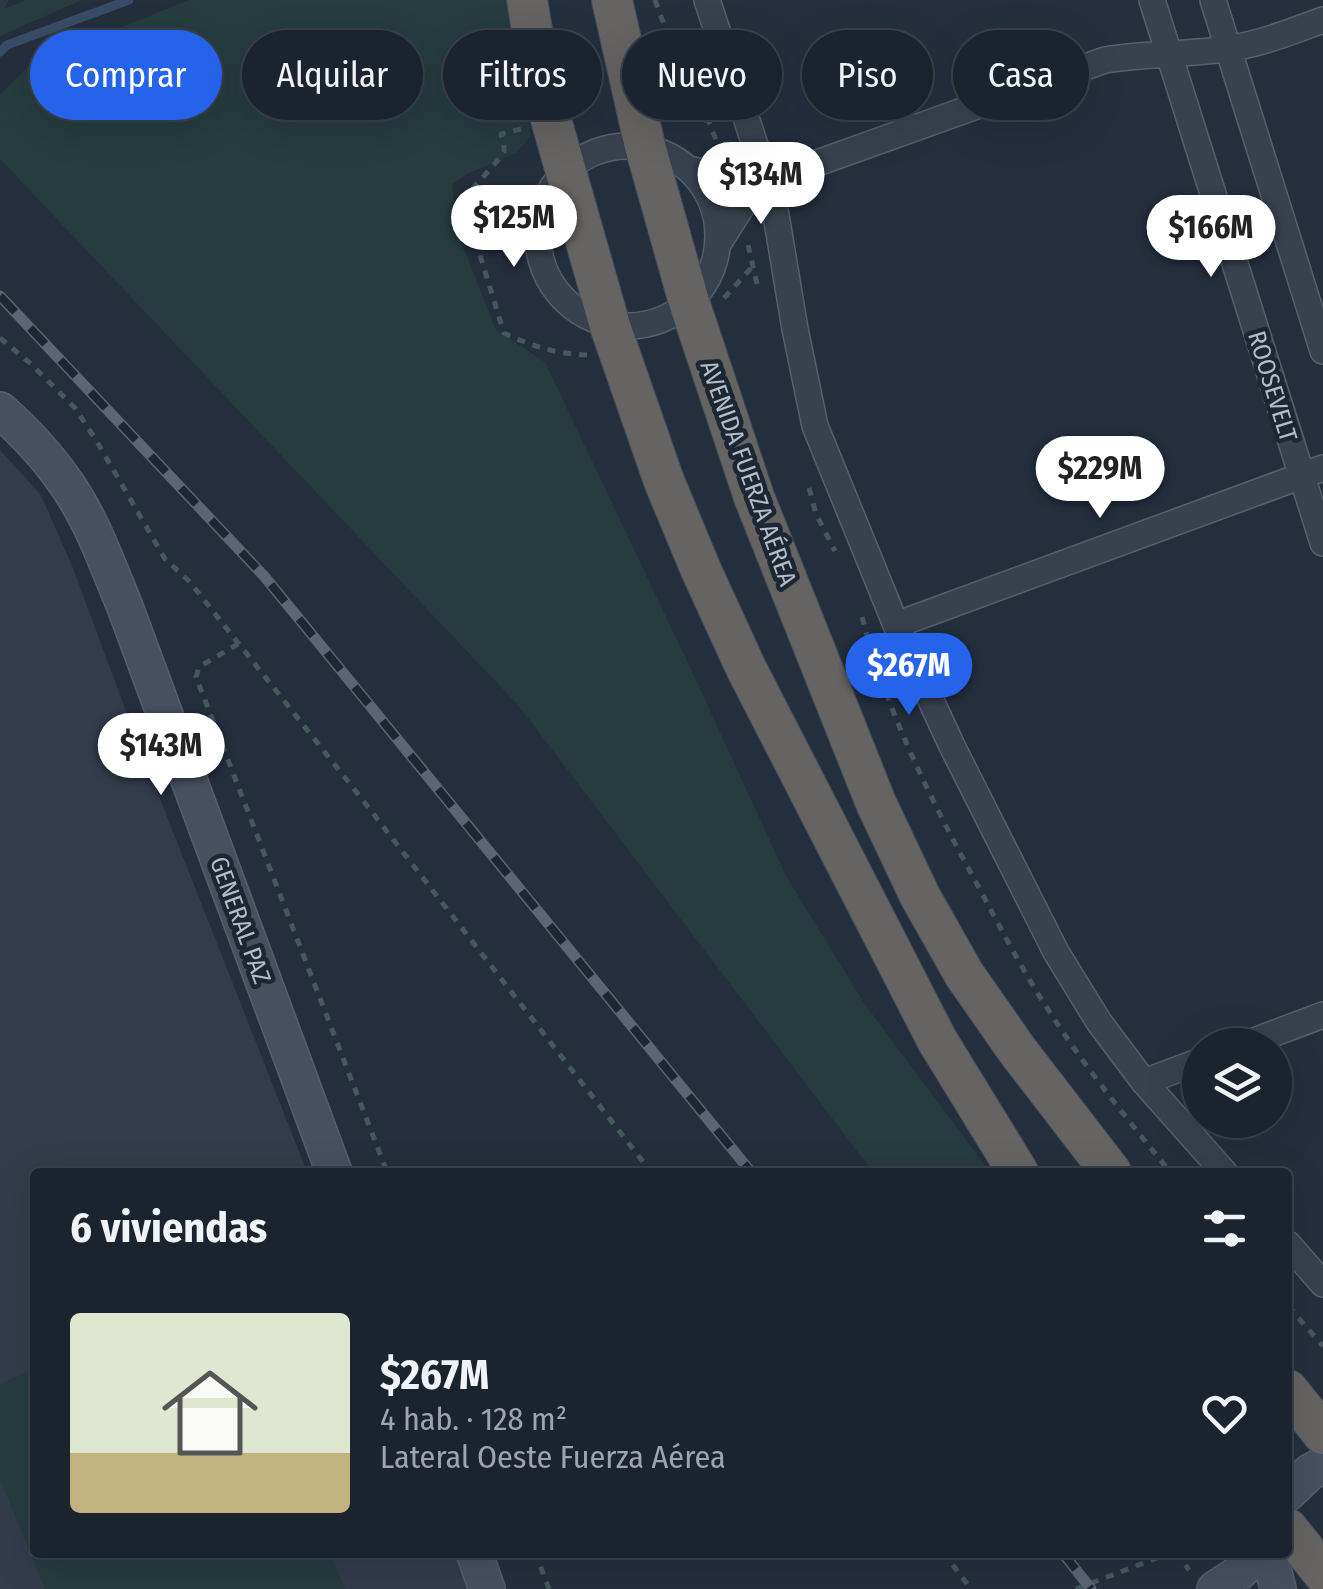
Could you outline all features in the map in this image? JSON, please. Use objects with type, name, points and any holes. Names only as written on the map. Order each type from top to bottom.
[{"type":"highway","points":[[528,0],[542,88],[565,172],[610,326],[664,481],[746,668],[937,1040],[1016,1168]]},
{"type":"highway","name":"AVENIDA FUERZA AÉREA","points":[[612,0],[645,146],[689,302],[754,498],[876,803],[920,896],[974,989],[1108,1168]]},
{"type":"highway","points":[[1292,1395],[1323,1434]]},
{"type":"highway","points":[[1292,1534],[1323,1573]]},
{"type":"main road","name":"GENERAL PAZ","points":[[0,410],[40,450],[69,487],[98,543],[333,1168]]},
{"type":"main road","points":[[1292,1489],[1323,1465]]},
{"type":"main road","points":[[476,1558],[488,1589]]},
{"type":"main road","points":[[1215,1589],[1255,1558]]},
{"type":"main road","points":[[1271,1558],[1278,1589]]},
{"type":"street","points":[[707,0],[776,215],[794,329],[815,426],[896,624],[1056,952],[1099,1022],[1144,1082],[1220,1168]]},
{"type":"street","name":"ROOSEVELT","points":[[1152,0],[1312,472],[1323,542]]},
{"type":"street","points":[[1213,0],[1323,352]]},
{"type":"street","points":[[718,244],[744,203],[767,181],[1105,60],[1257,44],[1323,20]]},
{"type":"street","points":[[565,172],[600,151],[645,146],[688,169],[707,191],[716,216],[718,244],[702,289],[663,318],[610,326]]},
{"type":"street","points":[[688,169],[767,181]]},
{"type":"street","points":[[896,624],[1312,472]]},
{"type":"street","points":[[1288,1028],[1323,1015]]},
{"type":"street","points":[[1144,1082],[1182,1068]]},
{"type":"street","points":[[1292,1249],[1323,1284]]},
{"type":"path","points":[[655,0],[666,30]]},
{"type":"path","points":[[0,338],[75,408],[165,559],[188,581],[366,805],[647,1168]]},
{"type":"path","points":[[238,644],[199,667],[196,678],[385,1168]]},
{"type":"path","points":[[1292,1311],[1323,1346]]},
{"type":"path","points":[[537,1558],[549,1589]]},
{"type":"path","points":[[948,1558],[971,1589]]},
{"type":"path","points":[[1076,1589],[1156,1558]]},
{"type":"shaded area","points":[[0,450],[41,495],[73,568],[305,1168],[30,1168],[30,1558],[458,1558],[470,1589],[0,1589]]},
{"type":"green space","points":[[0,0],[9,0],[4,9],[26,0],[82,0],[0,36]]},
{"type":"green space","points":[[189,0],[507,0],[512,30],[443,30],[443,120],[528,120],[531,136],[516,153],[452,184],[457,231],[496,330],[545,362],[786,876],[864,1003],[987,1168],[870,1168],[519,706],[0,159],[0,95],[30,65],[30,120],[222,120],[222,30],[114,30]]},
{"type":"green space","points":[[30,1371],[30,1552],[0,1479],[0,1384]]},
{"type":"green space","points":[[32,1558],[332,1558],[345,1589],[45,1589]]},
{"type":"waterway","points":[[0,52],[7,45],[129,0]]},
{"type":"railway","points":[[0,296],[264,576],[748,1168]]},
{"type":"railway","points":[[1067,1558],[1091,1589]]}]
